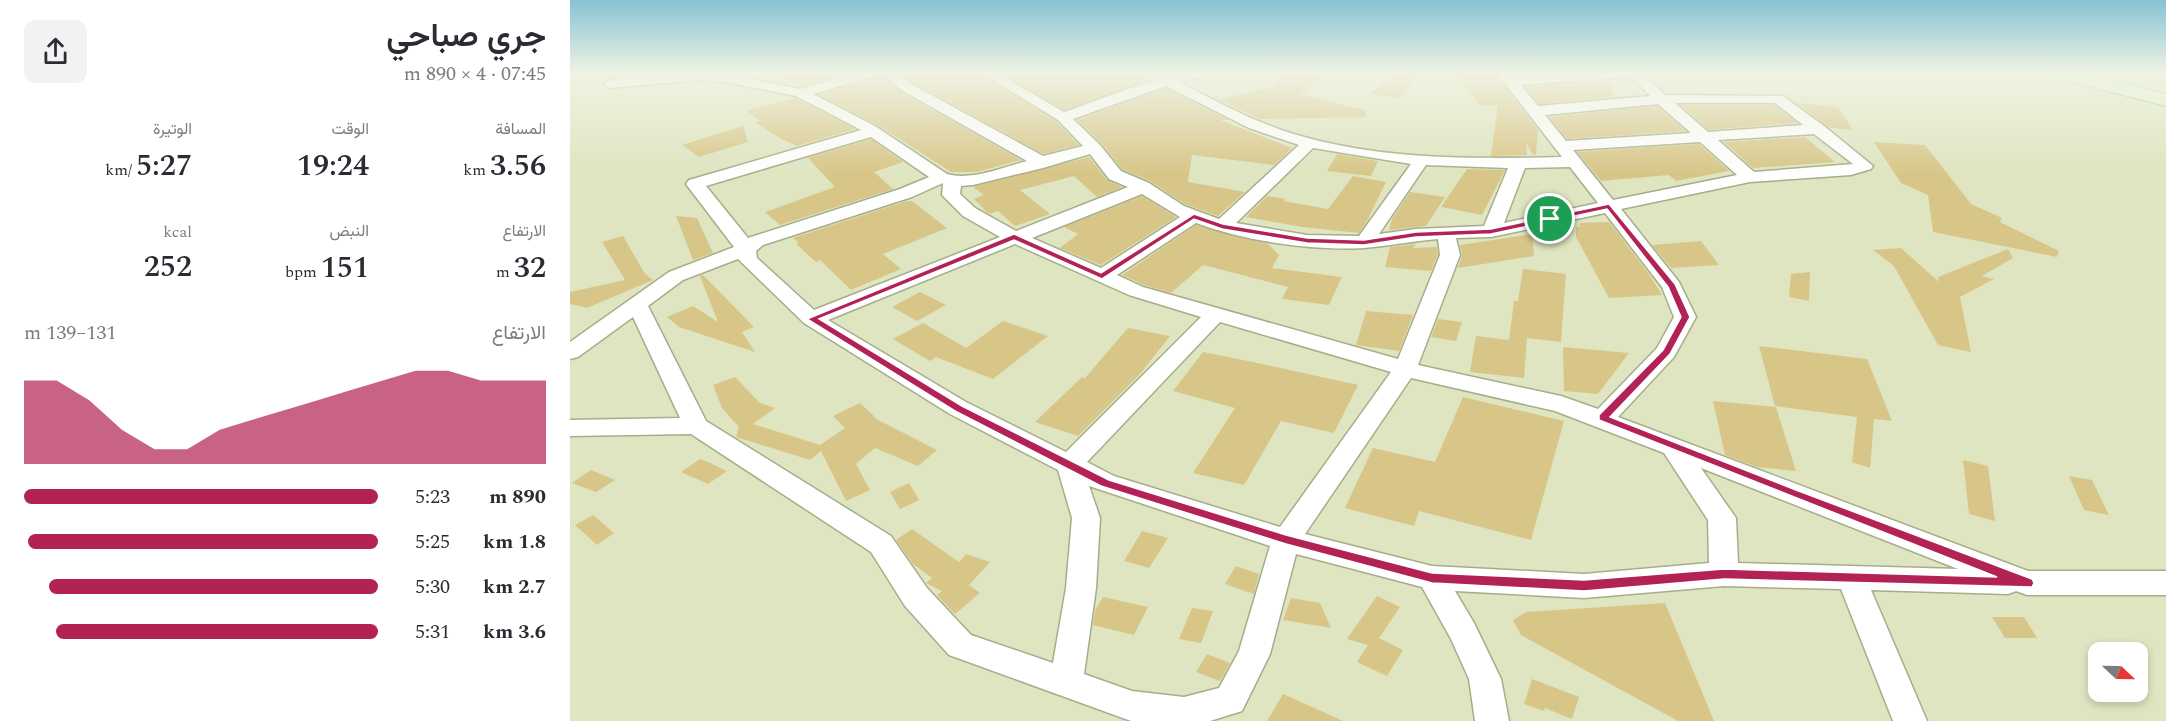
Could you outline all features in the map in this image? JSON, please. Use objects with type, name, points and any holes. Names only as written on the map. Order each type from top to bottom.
[{"type":"street","points":[[825,107],[872,132],[947,179],[951,195],[963,206],[1014,237],[1136,291],[1405,369],[1561,404],[1603,418],[2027,583]]},
{"type":"street","points":[[941,107],[1042,163]]},
{"type":"street","points":[[1045,107],[1063,117],[1094,148],[1115,175],[1143,187],[1178,210],[1222,226],[1307,241],[1364,242],[1416,235],[1491,231],[1750,177],[1851,170],[1865,166],[1788,107]]},
{"type":"street","points":[[1063,117],[1093,107]]},
{"type":"street","points":[[1216,107],[1264,129],[1310,143],[1421,161],[1575,162]]},
{"type":"street","points":[[1532,107],[1672,286],[1685,317],[1666,352],[1603,418]]},
{"type":"street","points":[[1536,111],[1581,107]]},
{"type":"street","points":[[1669,107],[1750,177]]},
{"type":"street","points":[[1563,146],[1819,129]]},
{"type":"street","points":[[872,132],[695,184],[746,249],[748,260],[812,319],[958,408],[1105,483],[1286,540],[1432,578],[1584,586],[1724,574],[2027,583],[2166,583]]},
{"type":"street","points":[[1222,226],[1310,143]]},
{"type":"street","points":[[570,352],[676,276],[746,249],[756,241],[947,179],[973,180],[1094,148]]},
{"type":"street","points":[[1364,242],[1421,161]]},
{"type":"street","points":[[1491,231],[1509,191],[1518,163]]},
{"type":"street","points":[[812,319],[1143,187]]},
{"type":"street","points":[[1102,276],[1194,216]]},
{"type":"street","points":[[637,304],[696,426],[881,544],[916,597],[960,645],[1066,683],[1143,714],[1184,713],[1230,700],[1254,654],[1286,540],[1405,369],[1450,255],[1446,235]]},
{"type":"street","points":[[1069,465],[1216,314]]},
{"type":"street","points":[[570,428],[696,426]]},
{"type":"street","points":[[1672,446],[1722,518],[1724,574]]},
{"type":"street","points":[[1066,683],[1081,588],[1086,518],[1069,465]]},
{"type":"street","points":[[1432,578],[1463,632],[1485,679],[1492,721]]},
{"type":"street","points":[[1851,578],[1910,721]]},
{"type":"building","points":[[763,107],[812,107],[855,129],[797,146],[755,122],[760,121],[747,111]]},
{"type":"building","points":[[842,107],[926,107],[1021,160],[977,172],[951,172],[876,124]]},
{"type":"building","points":[[957,107],[1033,107],[1057,122],[1079,145],[1043,154]]},
{"type":"building","points":[[1058,107],[1074,107],[1064,110]]},
{"type":"building","points":[[1114,107],[1203,107],[1229,120],[1220,120],[1292,148],[1275,165],[1192,155],[1188,182],[1245,192],[1218,216],[1185,204],[1150,181],[1122,169],[1102,144],[1077,120]]},
{"type":"building","points":[[1233,107],[1349,107],[1366,111],[1366,117],[1260,119]]},
{"type":"building","points":[[1498,107],[1520,107],[1538,130],[1536,155],[1533,155],[1526,143],[1527,155],[1491,156]]},
{"type":"building","points":[[1658,107],[1685,131],[1567,139],[1549,117]]},
{"type":"building","points":[[1683,107],[1776,107],[1797,123],[1709,130]]},
{"type":"building","points":[[1802,107],[1838,107],[1853,130],[1830,128]]},
{"type":"building","points":[[743,126],[748,142],[699,157],[682,145]]},
{"type":"building","points":[[1805,137],[1835,162],[1753,168],[1724,142]]},
{"type":"building","points":[[871,139],[903,162],[874,172],[893,189],[780,225],[765,212],[835,187],[808,158]]},
{"type":"building","points":[[1874,142],[1925,145],[1971,204],[2002,218],[2000,222],[2059,251],[2057,257],[1933,232],[1928,195],[1901,183]]},
{"type":"building","points":[[1699,144],[1729,171],[1676,181],[1669,175],[1601,181],[1577,152]]},
{"type":"building","points":[[1337,154],[1378,161],[1371,176],[1327,171]]},
{"type":"building","points":[[1089,157],[1107,180],[1122,187],[1097,197],[1074,176],[1020,190],[1050,214],[1015,226],[998,211],[990,214],[974,199],[984,195],[973,187]]},
{"type":"building","points":[[1467,169],[1505,170],[1482,215],[1441,207]]},
{"type":"building","points":[[1353,176],[1386,182],[1359,233],[1302,227],[1246,217],[1267,196],[1328,209]]},
{"type":"building","points":[[1410,192],[1445,197],[1426,226],[1389,230],[1392,219]]},
{"type":"building","points":[[1142,196],[1176,217],[1101,265],[1060,248],[1078,234],[1064,227]]},
{"type":"building","points":[[912,201],[947,228],[883,254],[901,269],[851,290],[820,260],[816,262],[796,244],[799,243],[793,238]]},
{"type":"building","points":[[676,216],[697,218],[713,253],[693,260]]},
{"type":"building","points":[[1609,222],[1649,274],[1662,295],[1609,298],[1576,237],[1576,227],[1580,227],[1580,223]]},
{"type":"building","points":[[1196,225],[1268,244],[1279,255],[1272,268],[1342,277],[1329,305],[1282,299],[1288,287],[1203,265],[1171,293],[1144,285],[1122,275]]},
{"type":"building","points":[[1532,234],[1534,256],[1458,268],[1462,256],[1460,245]]},
{"type":"building","points":[[623,236],[645,274],[653,280],[587,308],[570,304],[570,292],[625,280],[602,242]]},
{"type":"building","points":[[1701,241],[1719,265],[1671,268],[1652,245]]},
{"type":"building","points":[[1416,244],[1413,248],[1437,247],[1438,255],[1431,271],[1385,267],[1390,247]]},
{"type":"building","points":[[1901,248],[1939,282],[1938,277],[2008,249],[2013,258],[1982,276],[1994,279],[1960,297],[1971,352],[1938,345],[1894,266],[1873,250]]},
{"type":"building","points":[[1523,269],[1566,274],[1561,342],[1527,338],[1524,378],[1470,372],[1476,336],[1509,340],[1514,301],[1518,301]]},
{"type":"building","points":[[1810,272],[1809,301],[1789,297],[1791,274]]},
{"type":"building","points":[[703,275],[754,327],[742,332],[755,352],[679,327],[667,317],[693,306],[718,322],[700,276]]},
{"type":"building","points":[[920,292],[946,305],[917,321],[892,307]]},
{"type":"building","points":[[1366,311],[1413,315],[1399,351],[1356,345]]},
{"type":"building","points":[[1438,319],[1462,322],[1456,341],[1431,337]]},
{"type":"building","points":[[1003,321],[1048,336],[993,379],[936,357],[930,361],[893,339],[923,323],[966,348]]},
{"type":"building","points":[[1128,328],[1170,336],[1140,374],[1078,436],[1035,422],[1082,377],[1085,378]]},
{"type":"building","points":[[1759,346],[1867,359],[1892,421],[1874,419],[1870,468],[1852,462],[1857,417],[1775,406]]},
{"type":"building","points":[[1563,347],[1629,353],[1598,394],[1564,391]]},
{"type":"building","points":[[1203,352],[1358,385],[1334,433],[1281,421],[1244,485],[1193,473],[1235,408],[1173,391]]},
{"type":"building","points":[[735,377],[760,403],[775,408],[753,424],[820,445],[845,428],[833,416],[860,403],[878,420],[937,450],[918,466],[875,448],[856,464],[870,490],[846,501],[821,451],[810,460],[736,437],[739,427],[722,408],[713,385]]},
{"type":"building","points":[[1463,397],[1564,421],[1531,540],[1419,511],[1414,526],[1345,508],[1373,448],[1435,462]]},
{"type":"building","points":[[1713,401],[1776,407],[1796,471],[1757,467],[1725,455]]},
{"type":"building","points":[[700,459],[727,471],[708,484],[681,472]]},
{"type":"building","points":[[1963,460],[1988,466],[1995,521],[1969,514]]},
{"type":"building","points":[[591,470],[615,480],[596,492],[572,483]]},
{"type":"building","points":[[2069,476],[2092,480],[2109,515],[2084,510]]},
{"type":"building","points":[[909,483],[919,500],[900,509],[890,492]]},
{"type":"building","points":[[593,515],[614,533],[597,545],[575,525]]},
{"type":"building","points":[[912,529],[959,562],[966,554],[990,562],[969,585],[980,593],[955,614],[937,595],[942,591],[926,583],[932,578],[913,564],[896,540]]},
{"type":"building","points":[[1142,531],[1168,538],[1149,568],[1124,561]]},
{"type":"building","points":[[1236,566],[1259,574],[1254,594],[1225,584]]},
{"type":"building","points":[[1377,596],[1400,607],[1379,638],[1403,650],[1387,676],[1357,662],[1368,645],[1347,639]]},
{"type":"building","points":[[1103,597],[1148,607],[1134,635],[1093,625],[1095,610]]},
{"type":"building","points":[[1291,598],[1320,603],[1331,628],[1283,620]]},
{"type":"building","points":[[1665,603],[1714,721],[1678,721],[1521,635],[1513,620],[1526,612]]},
{"type":"building","points":[[1192,608],[1213,611],[1201,643],[1179,639]]},
{"type":"building","points":[[1992,617],[2024,617],[2037,638],[2005,638]]},
{"type":"building","points":[[1207,654],[1230,663],[1220,681],[1196,672]]},
{"type":"building","points":[[1532,679],[1579,697],[1572,719],[1545,708],[1544,711],[1524,704]]},
{"type":"building","points":[[1283,694],[1343,721],[1267,721]]},
{"type":"route","points":[[1609,206],[1672,286],[1685,317],[1666,352],[1603,418],[2027,583],[1724,574],[1584,586],[1432,578],[1286,540],[1105,483],[958,408],[812,319],[1014,237],[1102,276],[1194,216],[1222,226],[1307,241],[1364,242],[1416,235],[1491,231],[1550,219],[1609,206]]}]
